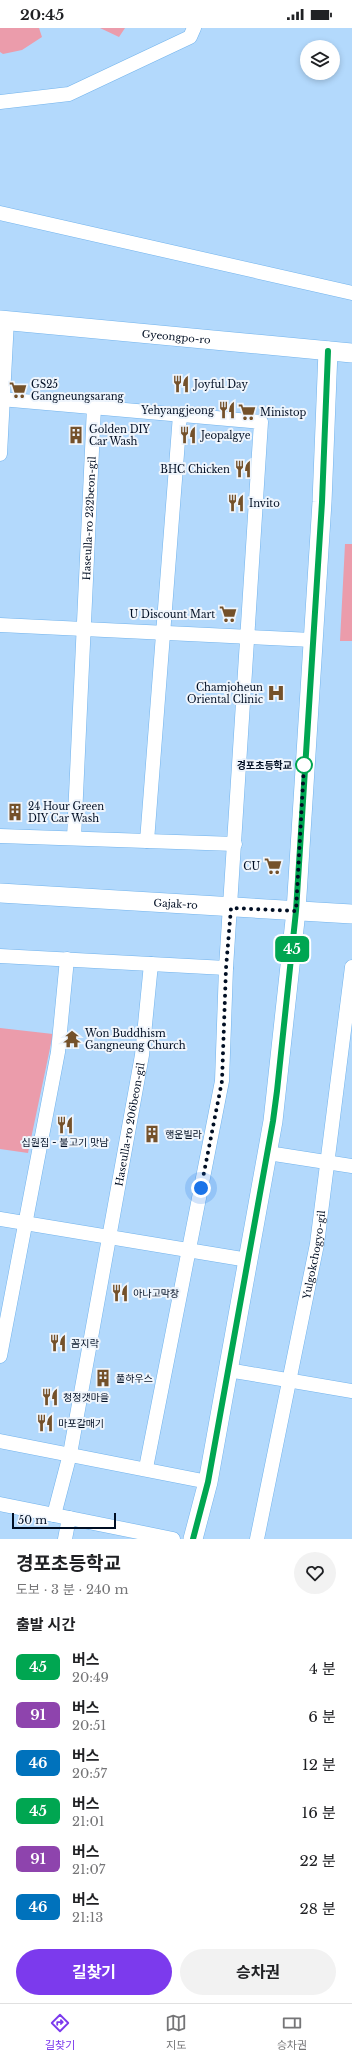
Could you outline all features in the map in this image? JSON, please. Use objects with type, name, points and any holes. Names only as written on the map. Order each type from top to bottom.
[{"type":"street","points":[[0,102],[70,94],[190,37],[194,28]]},
{"type":"street","points":[[0,213],[352,293]]},
{"type":"street","points":[[0,454],[3,320]]},
{"type":"street","name":"Gyeongpo-ro","points":[[3,320],[352,353]]},
{"type":"street","points":[[193,1539],[208,1482],[273,1121],[296,911],[312,640],[322,502],[328,351]]},
{"type":"street","points":[[1,399],[262,422],[226,968],[222,1081],[146,1468]]},
{"type":"street","name":"Haseulla-ro 232beon-gil","points":[[74,838],[94,407]]},
{"type":"street","points":[[147,841],[180,415]]},
{"type":"street","points":[[0,625],[312,640]]},
{"type":"street","points":[[0,836],[235,844]]},
{"type":"street","name":"Gajak-ro","points":[[0,893],[231,908],[352,914]]},
{"type":"street","points":[[0,956],[226,968]]},
{"type":"street","points":[[0,1356],[58,1052],[67,959]]},
{"type":"street","name":"Haseulla-ro 206beon-gil","points":[[54,1515],[70,1454],[142,1055],[151,964]]},
{"type":"street","name":"Yulgokchogyo-gil","points":[[257,1539],[288,1380],[317,1244],[352,967]]},
{"type":"street","points":[[268,1153],[352,1166]]},
{"type":"street","points":[[0,1219],[248,1260]]},
{"type":"street","points":[[228,1370],[352,1391]]},
{"type":"street","points":[[0,1441],[146,1468],[208,1482]]},
{"type":"street","points":[[0,1504],[173,1539]]},
{"type":"street","points":[[65,1539],[69,1518]]},
{"type":"shaded area","points":[[0,28],[39,28],[42,37],[22,50],[3,54],[0,52]]},
{"type":"shaded area","points":[[100,28],[125,28],[119,37]]},
{"type":"shaded area","points":[[345,544],[352,544],[352,641],[340,641]]},
{"type":"shaded area","points":[[0,1028],[53,1034],[28,1153],[0,1149]]},
{"type":"bus line","name":"45","points":[[193,1539],[208,1482],[273,1121],[296,911],[312,640],[322,502],[328,351]]},
{"type":"place","name":"Joyful Day","points":[[181,384]]},
{"type":"place","name":"GS25 Gangneungsarang","points":[[18,390]]},
{"type":"place","name":"Yehyangjeong","points":[[227,410]]},
{"type":"place","name":"Ministop","points":[[247,412]]},
{"type":"place","name":"Golden DIY Car Wash","points":[[76,435]]},
{"type":"place","name":"Jeopalgye","points":[[188,435]]},
{"type":"place","name":"BHC Chicken","points":[[243,469]]},
{"type":"place","name":"Invito","points":[[236,503]]},
{"type":"place","name":"U Discount Mart","points":[[228,614]]},
{"type":"place","name":"Chamjoheun Oriental Clinic","points":[[276,693]]},
{"type":"place","name":"경포초등학교","points":[[304,765]]},
{"type":"place","name":"24 Hour Green DIY Car Wash","points":[[15,812]]},
{"type":"place","name":"CU","points":[[273,866]]},
{"type":"place","name":"Won Buddhism Gangneung Church","points":[[72,1039]]},
{"type":"place","name":"십원집 - 불고기 맛남","points":[[65,1125]]},
{"type":"place","name":"행운빌라","points":[[152,1134]]},
{"type":"place","name":"아나고막창","points":[[120,1293]]},
{"type":"place","name":"꼼지락","points":[[58,1343]]},
{"type":"place","name":"풀하우스","points":[[103,1378]]},
{"type":"place","name":"청정갯마을","points":[[50,1397]]},
{"type":"place","name":"마포갈매기","points":[[45,1423]]},
{"type":"route","points":[[201,1188],[222,1081],[226,968],[231,908],[296,911],[304,765]]}]
